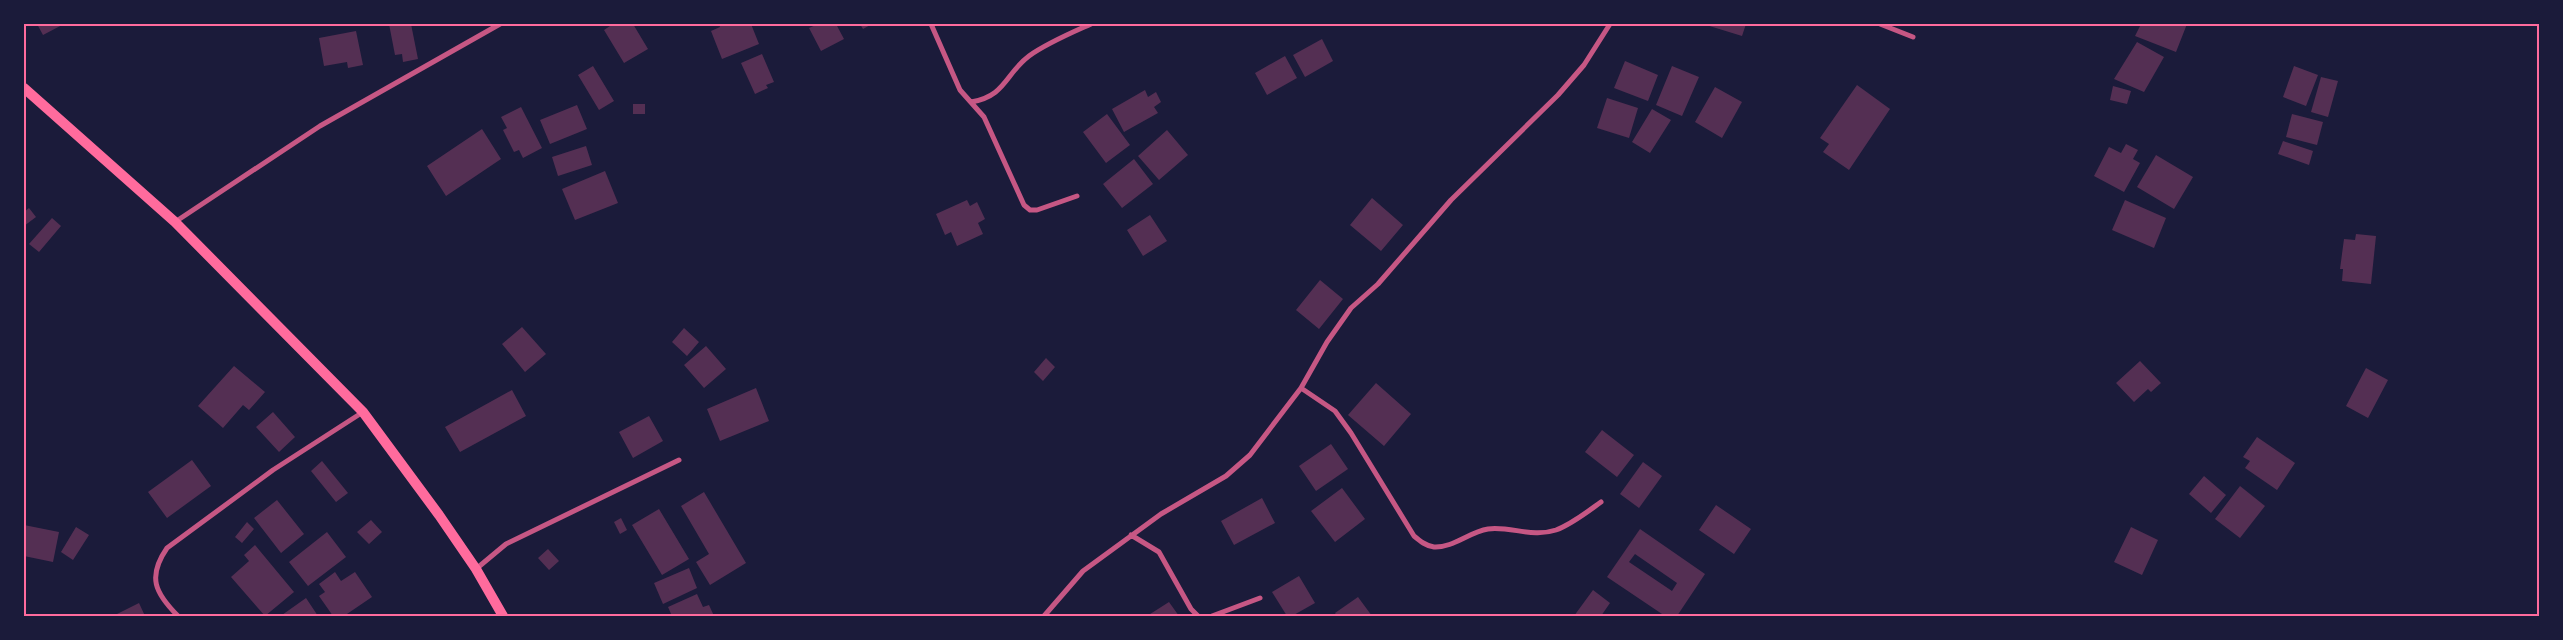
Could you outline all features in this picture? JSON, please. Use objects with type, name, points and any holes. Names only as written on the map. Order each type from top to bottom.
[{"type":"main road","points":[[24,88],[175,222],[363,412],[476,568],[503,616]]},
{"type":"street","points":[[175,222],[320,126],[500,24]]},
{"type":"street","points":[[931,24],[960,90],[984,117],[1024,205],[1030,210],[1037,210],[1077,196]]},
{"type":"street","points":[[971,102],[985,100],[995,95],[1027,57],[1091,24]]},
{"type":"street","points":[[1044,616],[1083,571],[1161,514],[1226,476],[1260,443],[1300,388],[1327,342],[1351,308],[1378,284],[1450,200],[1558,95],[1584,65],[1610,24]]},
{"type":"street","points":[[1880,24],[1913,37]]},
{"type":"street","points":[[1300,388],[1335,411],[1351,433],[1414,536],[1423,543],[1433,547],[1444,546],[1476,532],[1489,529],[1528,534],[1556,530],[1601,502]]},
{"type":"street","points":[[178,616],[165,604],[155,583],[159,559],[167,548],[273,470],[363,412]]},
{"type":"street","points":[[476,568],[506,544],[679,460]]},
{"type":"street","points":[[1131,535],[1159,552],[1191,609],[1198,616]]},
{"type":"street","points":[[1212,616],[1260,598]]},
{"type":"building","points":[[37,24],[64,24],[43,35]]},
{"type":"building","points":[[389,24],[411,24],[418,59],[403,62],[402,54],[395,55]]},
{"type":"building","points":[[613,24],[633,24],[648,49],[624,63],[604,30]]},
{"type":"building","points":[[719,24],[751,24],[759,44],[722,59],[711,31],[720,27]]},
{"type":"building","points":[[818,24],[836,24],[844,39],[821,51],[809,28]]},
{"type":"building","points":[[860,24],[872,24],[863,29]]},
{"type":"building","points":[[1703,24],[1746,24],[1742,36]]},
{"type":"building","points":[[2141,24],[2187,24],[2176,52],[2135,36]]},
{"type":"building","points":[[356,31],[363,65],[348,68],[347,62],[324,66],[319,38]]},
{"type":"building","points":[[1322,39],[1333,61],[1305,77],[1293,55]]},
{"type":"building","points":[[2137,42],[2164,57],[2144,92],[2114,79]]},
{"type":"building","points":[[762,54],[774,82],[766,85],[768,88],[755,94],[741,63]]},
{"type":"building","points":[[1285,56],[1297,78],[1267,95],[1255,73]]},
{"type":"building","points":[[1625,61],[1658,75],[1648,101],[1614,88]]},
{"type":"building","points":[[593,66],[614,101],[599,110],[578,75]]},
{"type":"building","points":[[1672,66],[1699,77],[1682,116],[1656,105]]},
{"type":"building","points":[[2294,66],[2318,75],[2306,106],[2283,97]]},
{"type":"building","points":[[2321,77],[2338,81],[2328,117],[2311,112]]},
{"type":"building","points":[[1857,85],[1890,109],[1849,170],[1823,152],[1829,144],[1820,138]]},
{"type":"building","points":[[2113,86],[2131,91],[2127,104],[2110,100]]},
{"type":"building","points":[[1715,87],[1742,102],[1722,138],[1695,122]]},
{"type":"building","points":[[1145,90],[1148,97],[1156,92],[1161,102],[1154,107],[1158,113],[1124,132],[1112,109]]},
{"type":"building","points":[[1607,98],[1638,108],[1629,138],[1597,128]]},
{"type":"building","points":[[633,104],[645,104],[645,114],[633,114]]},
{"type":"building","points":[[577,105],[587,129],[550,144],[540,120]]},
{"type":"building","points":[[521,107],[542,148],[523,158],[519,150],[514,152],[503,130],[507,128],[501,117]]},
{"type":"building","points":[[1652,109],[1671,120],[1650,153],[1632,142]]},
{"type":"building","points":[[1107,114],[1130,145],[1106,163],[1083,132]]},
{"type":"building","points":[[2292,114],[2323,122],[2317,145],[2286,137]]},
{"type":"building","points":[[482,129],[501,159],[446,196],[427,166]]},
{"type":"building","points":[[1167,130],[1188,155],[1159,180],[1138,156]]},
{"type":"building","points":[[2283,141],[2313,151],[2309,165],[2278,154]]},
{"type":"building","points":[[2126,144],[2138,150],[2133,159],[2140,163],[2124,192],[2094,176],[2109,147],[2121,153]]},
{"type":"building","points":[[586,146],[592,165],[558,176],[552,157]]},
{"type":"building","points":[[2156,155],[2193,177],[2174,209],[2137,187]]},
{"type":"building","points":[[1134,159],[1153,184],[1122,208],[1103,184]]},
{"type":"building","points":[[605,171],[618,203],[575,220],[562,189]]},
{"type":"building","points":[[1372,198],[1403,225],[1381,251],[1350,225]]},
{"type":"building","points":[[967,200],[970,206],[977,202],[985,219],[978,223],[983,234],[957,246],[951,232],[945,235],[936,214]]},
{"type":"building","points":[[2125,200],[2166,218],[2154,248],[2112,230]]},
{"type":"building","points":[[29,208],[36,217],[24,226],[24,212]]},
{"type":"building","points":[[1150,215],[1167,241],[1143,256],[1127,230]]},
{"type":"building","points":[[52,218],[61,226],[39,252],[29,244]]},
{"type":"building","points":[[2356,234],[2376,236],[2371,284],[2342,281],[2343,269],[2340,269],[2344,239],[2355,240]]},
{"type":"building","points":[[1320,280],[1343,299],[1319,329],[1296,310]]},
{"type":"building","points":[[522,327],[546,354],[525,372],[502,344]]},
{"type":"building","points":[[684,328],[699,342],[687,356],[672,342]]},
{"type":"building","points":[[706,346],[726,369],[704,388],[684,365]]},
{"type":"building","points":[[1046,358],[1055,367],[1043,381],[1034,372]]},
{"type":"building","points":[[2140,361],[2161,383],[2151,392],[2148,389],[2134,402],[2116,383]]},
{"type":"building","points":[[234,366],[265,392],[249,410],[243,405],[223,428],[198,406]]},
{"type":"building","points":[[2366,368],[2388,380],[2368,418],[2346,406]]},
{"type":"building","points":[[1376,383],[1411,414],[1384,446],[1348,415]]},
{"type":"building","points":[[756,388],[769,421],[720,441],[707,409]]},
{"type":"building","points":[[512,390],[526,416],[460,452],[445,427]]},
{"type":"building","points":[[273,412],[295,437],[279,452],[256,427]]},
{"type":"building","points":[[649,416],[663,441],[633,458],[619,432]]},
{"type":"building","points":[[1602,430],[1634,455],[1617,477],[1585,452]]},
{"type":"building","points":[[2257,437],[2295,463],[2277,490],[2245,468],[2250,461],[2243,457]]},
{"type":"building","points":[[1331,444],[1348,469],[1316,491],[1299,466]]},
{"type":"building","points":[[192,460],[211,486],[167,518],[148,492]]},
{"type":"building","points":[[322,461],[348,493],[336,502],[311,471]]},
{"type":"building","points":[[1643,462],[1662,476],[1639,508],[1620,494]]},
{"type":"building","points":[[2204,476],[2226,495],[2211,513],[2189,494]]},
{"type":"building","points":[[2240,486],[2265,506],[2240,538],[2215,519]]},
{"type":"building","points":[[1342,488],[1365,519],[1335,542],[1311,511]]},
{"type":"building","points":[[704,492],[746,563],[710,585],[696,562],[709,554],[681,506]]},
{"type":"building","points":[[1262,498],[1275,523],[1234,545],[1221,521]]},
{"type":"building","points":[[277,500],[304,534],[281,553],[254,518]]},
{"type":"building","points":[[1716,505],[1751,529],[1734,554],[1699,530]]},
{"type":"building","points":[[659,509],[689,559],[662,575],[632,525]]},
{"type":"building","points":[[621,518],[627,530],[620,534],[614,522]]},
{"type":"building","points":[[371,520],[382,532],[369,544],[357,532]]},
{"type":"building","points":[[247,522],[254,529],[242,543],[235,537]]},
{"type":"building","points":[[24,525],[59,532],[53,562],[24,556]]},
{"type":"building","points":[[76,527],[89,535],[73,560],[61,552]]},
{"type":"building","points":[[2131,527],[2158,540],[2142,575],[2114,562]]},
{"type":"building","points":[[1640,529],[1705,574],[1677,616],[1665,616],[1607,577]],"holes":[[[1635,554],[1677,583],[1672,591],[1629,562]]]},
{"type":"building","points":[[327,532],[346,557],[308,586],[289,562]]},
{"type":"building","points":[[255,545],[294,592],[265,616],[231,577],[249,561],[244,555]]},
{"type":"building","points":[[548,549],[559,561],[549,570],[538,558]]},
{"type":"building","points":[[689,568],[697,588],[663,604],[654,583]]},
{"type":"building","points":[[335,572],[341,581],[355,572],[372,597],[344,616],[333,616],[319,596],[325,592],[319,584]]},
{"type":"building","points":[[1299,576],[1315,603],[1292,616],[1287,616],[1272,592]]},
{"type":"building","points":[[1593,590],[1610,603],[1601,616],[1574,616]]},
{"type":"building","points":[[697,594],[703,607],[709,605],[714,616],[672,616],[668,607]]},
{"type":"building","points":[[1358,597],[1372,616],[1337,616],[1335,613]]},
{"type":"building","points":[[306,598],[318,616],[282,615]]},
{"type":"building","points":[[1169,602],[1179,616],[1147,616]]},
{"type":"building","points":[[139,603],[145,616],[113,616]]}]
